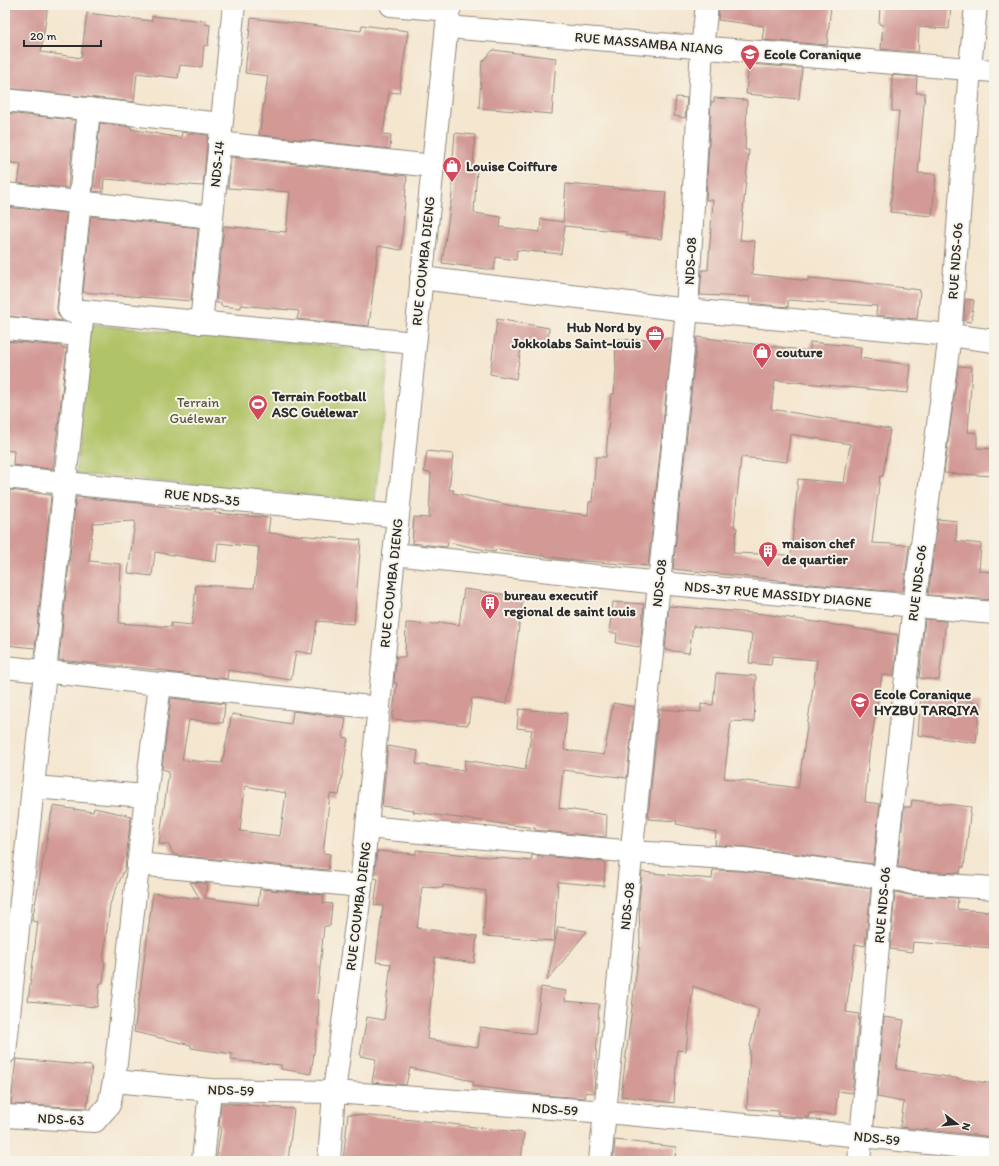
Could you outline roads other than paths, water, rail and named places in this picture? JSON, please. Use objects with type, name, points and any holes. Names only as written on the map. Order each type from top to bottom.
[{"type":"street","name":"NDS-14","points":[[201,322],[234,5]]},
{"type":"street","name":"RUE MASSAMBA NIANG","points":[[391,5],[702,48],[994,71]]},
{"type":"street","name":"NDS-08","points":[[600,1161],[687,310],[702,48],[707,5]]},
{"type":"street","name":"RUE NDS-06","points":[[859,1161],[884,878],[914,605],[950,335],[976,5]]},
{"type":"street","name":"RUE COUMBA DIENG","points":[[329,1161],[334,1092],[361,886],[448,14]]},
{"type":"street","points":[[5,100],[89,109],[220,133],[433,166]]},
{"type":"street","points":[[89,109],[69,309],[71,311],[415,343]]},
{"type":"street","points":[[5,194],[212,217]]},
{"type":"street","points":[[421,278],[687,310],[950,335],[994,341]]},
{"type":"street","points":[[5,1053],[82,311]]},
{"type":"street","points":[[5,328],[80,335]]},
{"type":"street","name":"RUE NDS-35","points":[[5,477],[398,516]]},
{"type":"street","name":"NDS-37 RUE MASSIDY DIAGNE","points":[[394,554],[659,583],[914,605],[994,614]]},
{"type":"street","points":[[5,667],[379,708]]},
{"type":"street","points":[[114,1081],[160,684]]},
{"type":"street","points":[[33,787],[146,796]]},
{"type":"street","points":[[367,827],[632,852],[744,859],[901,880],[911,883],[994,888]]},
{"type":"street","points":[[138,864],[361,886]]},
{"type":"street","name":"NDS-59","points":[[114,1081],[210,1090],[334,1092],[606,1112],[994,1150]]},
{"type":"street","name":"NDS-63","points":[[5,1116],[95,1121],[109,1105],[114,1081]]},
{"type":"street","points":[[203,1161],[210,1090]]},
{"type":"place","name":"Ecole Coranique","points":[[750,71]]},
{"type":"place","name":"Louise Coiffure","points":[[452,183]]},
{"type":"place","name":"Hub Nord by Jokkolabs Saint-louis","points":[[655,352]]},
{"type":"place","name":"couture","points":[[762,369]]},
{"type":"place","name":"Terrain Football ASC Guėlewar","points":[[258,421]]},
{"type":"place","name":"maison chef de quartier","points":[[768,568]]},
{"type":"place","name":"bureau executif regional de saint louis","points":[[490,620]]},
{"type":"place","name":"Ecole Coranique HYZBU TARQIYA","points":[[860,719]]},
{"type":"park label","name":"Terrain Guélewar","points":[[198,410]]}]
